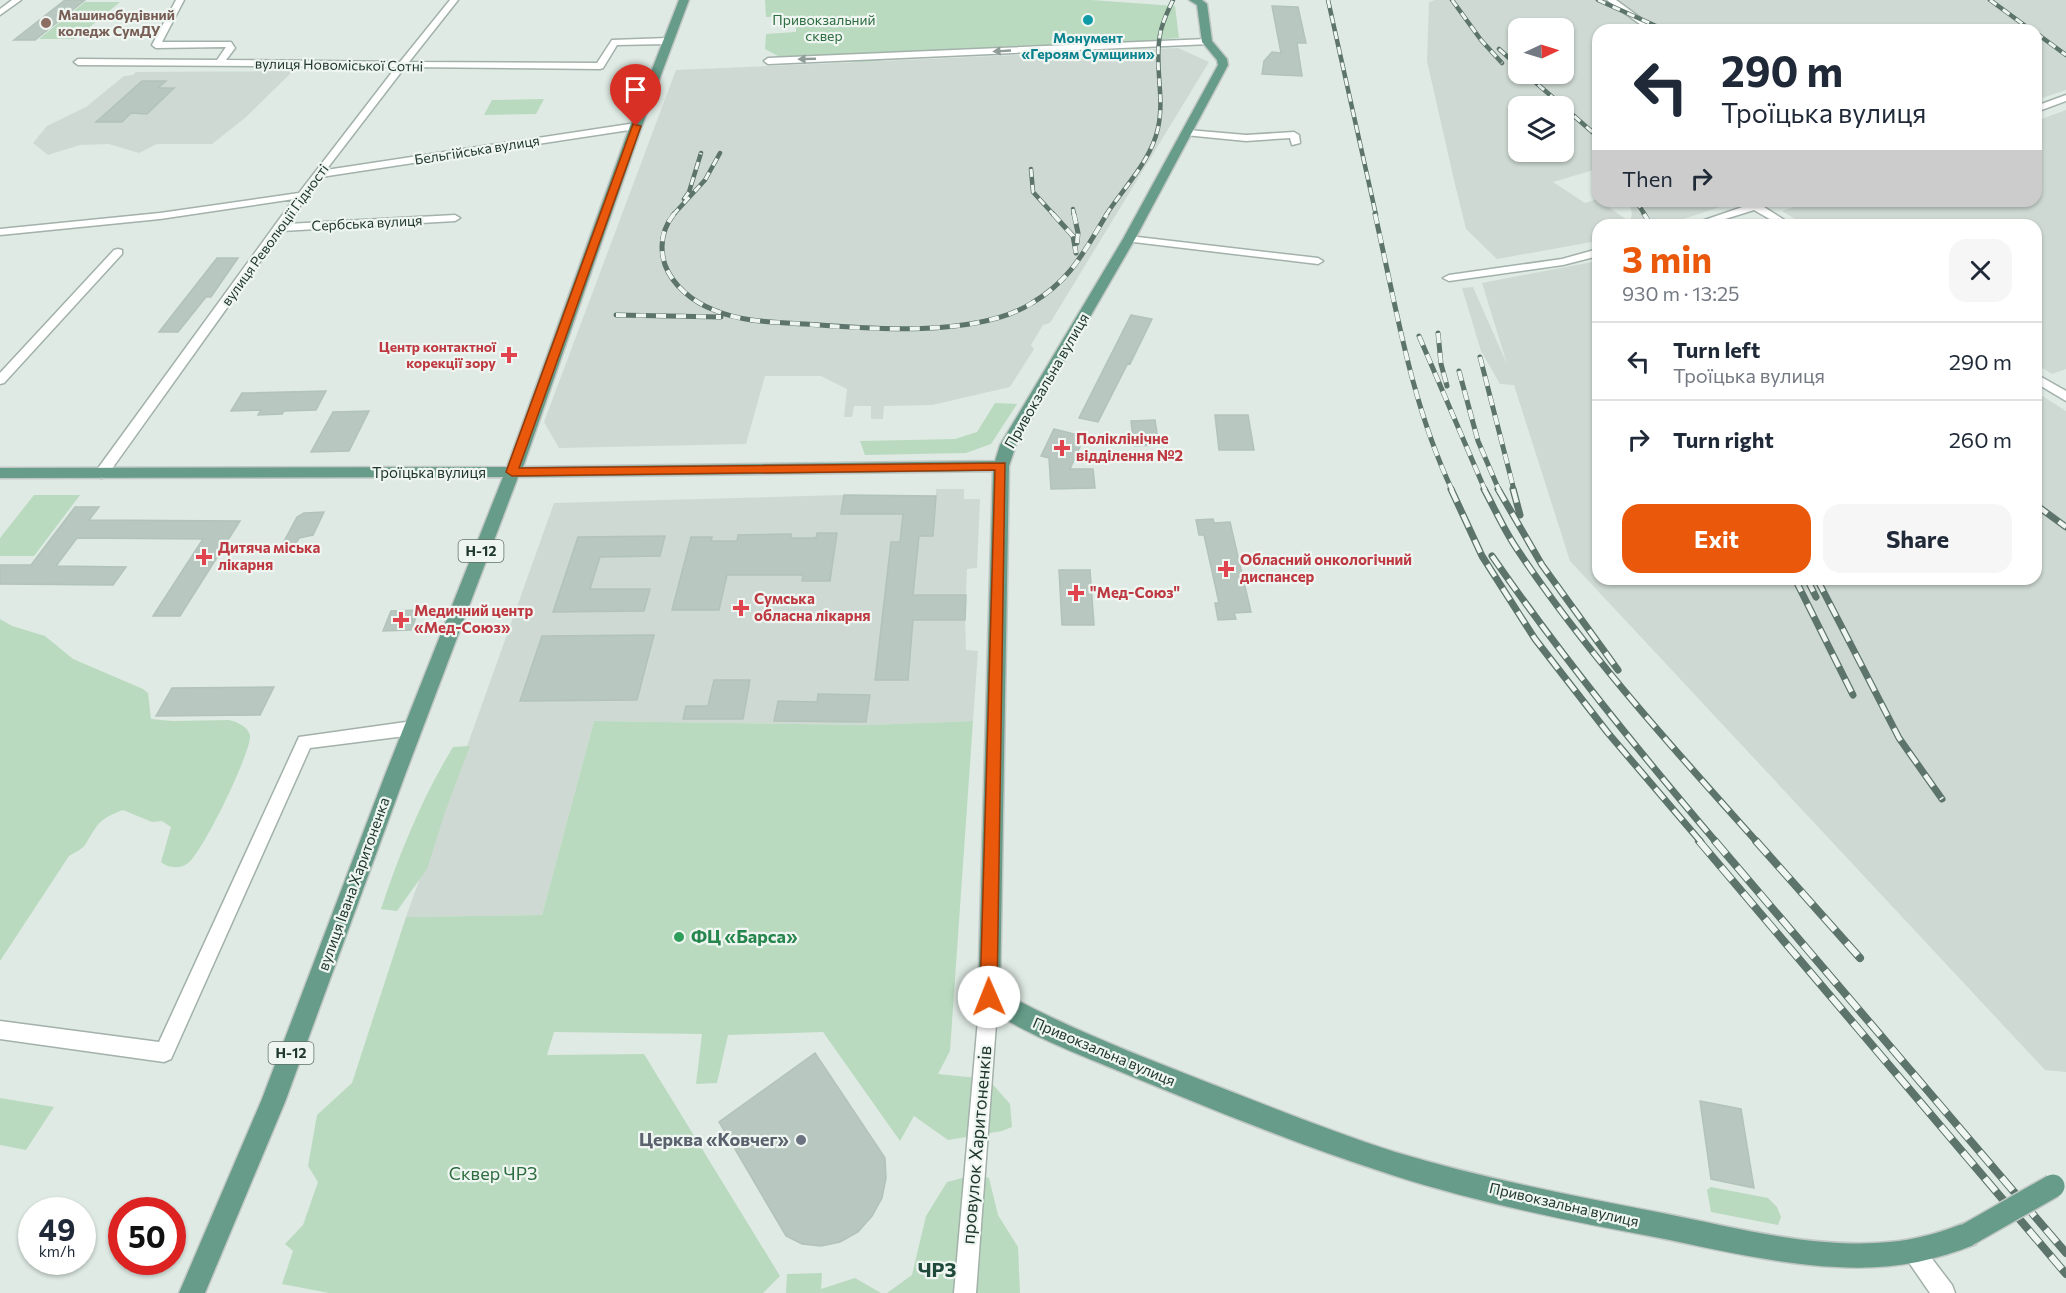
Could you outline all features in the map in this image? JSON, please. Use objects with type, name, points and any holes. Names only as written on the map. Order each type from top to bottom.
[{"type":"main road","name":"вулиця Івана Харитоненка","points":[[192,1293],[273,1102],[412,728],[512,472],[636,126],[684,0]]},
{"type":"main road","points":[[1194,0],[1202,4],[1207,42]]},
{"type":"main road","name":"Привокзальна вулиця","points":[[1207,42],[1222,59],[1223,65],[1129,239],[1008,445],[1001,466],[989,997],[1026,1019],[1134,1066],[1334,1143],[1421,1171],[1626,1220],[1766,1246],[1887,1255],[1912,1251],[1967,1235],[2060,1182]]},
{"type":"main road","name":"Троїцька вулиця","points":[[0,473],[512,472],[1001,466]]},
{"type":"street","points":[[0,13],[17,0]]},
{"type":"street","points":[[180,0],[156,45],[228,44],[231,48],[219,64]]},
{"type":"street","name":"вулиця Революції Гідності","points":[[101,474],[318,174],[454,0]]},
{"type":"street","points":[[1611,0],[1645,24]]},
{"type":"street","name":"вулиця Новоміської Сотні","points":[[78,62],[600,66],[615,42],[668,41]]},
{"type":"street","points":[[768,61],[1207,42]]},
{"type":"street","points":[[2042,107],[2066,98]]},
{"type":"street","name":"Бельгійська вулиця","points":[[318,174],[636,126]]},
{"type":"street","points":[[1188,133],[1246,138],[1294,135],[1296,143]]},
{"type":"street","points":[[0,232],[160,216],[303,195]]},
{"type":"street","points":[[1716,219],[1757,207],[1777,219]]},
{"type":"street","name":"Сербська вулиця","points":[[280,228],[455,218]]},
{"type":"street","points":[[1129,239],[1318,261]]},
{"type":"street","points":[[0,380],[118,252]]},
{"type":"street","points":[[1449,278],[1563,261],[1592,254]]},
{"type":"street","points":[[2042,382],[2066,397]]},
{"type":"street","points":[[0,1030],[164,1052],[305,742],[412,728]]},
{"type":"street","name":"провулок Харитоненків","points":[[965,1293],[989,997]]},
{"type":"street","points":[[1912,1251],[1944,1293]]},
{"type":"shaded area","points":[[1435,0],[2066,0],[2066,90],[2042,98],[2042,24],[1592,24],[1592,170],[1553,182],[1585,203],[1592,201],[1592,207],[1608,207],[1626,219],[1592,219],[1592,242],[1497,259],[1466,229],[1427,61],[1429,2]]},
{"type":"shaded area","points":[[1178,48],[1209,62],[1050,323],[1043,325],[1031,345],[1034,349],[1010,387],[932,405],[884,406],[883,419],[871,419],[871,406],[854,406],[852,417],[844,417],[847,389],[821,376],[765,376],[746,444],[559,448],[544,422],[676,70]]},
{"type":"shaded area","points":[[293,71],[245,118],[212,144],[157,144],[139,153],[109,144],[80,145],[48,155],[33,143],[47,126],[86,107],[124,76],[133,75],[136,72]]},
{"type":"shaded area","points":[[2066,110],[2066,369],[2052,374],[2042,368],[2042,219],[1795,219],[1782,211],[1793,207],[2042,207],[2042,119]]},
{"type":"shaded area","points":[[1630,207],[1720,207],[1683,219],[1631,219]]},
{"type":"shaded area","points":[[1592,262],[1592,585],[1570,561],[1514,385],[1500,384],[1481,351],[1462,288],[1473,287],[1507,364],[1482,283]]},
{"type":"shaded area","points":[[2042,396],[2066,411],[2066,1072],[2045,1070],[1592,585],[2042,585]]},
{"type":"shaded area","name":"Сумська обласна лікарня","points":[[936,489],[964,489],[964,499],[980,499],[977,568],[967,569],[965,620],[966,650],[978,651],[973,721],[868,725],[594,721],[542,915],[406,917],[554,503],[844,495],[936,496]]},
{"type":"green space","name":"Привокзальний сквер","points":[[765,0],[1091,0],[1175,6],[1179,38],[1154,40],[1149,46],[1137,49],[1028,51],[1027,49],[1032,45],[978,48],[977,51],[910,51],[906,57],[868,62],[830,61],[780,65],[776,62],[800,56],[780,57],[765,49],[766,34],[796,32],[795,16],[766,17]]},
{"type":"green space","points":[[85,2],[120,2],[75,39],[39,39]]},
{"type":"green space","points":[[544,99],[536,114],[484,115],[492,100]]},
{"type":"green space","points":[[995,403],[1017,404],[991,444],[966,453],[865,455],[860,441],[955,439],[977,432]]},
{"type":"green space","points":[[34,495],[80,495],[34,556],[0,556],[0,538]]},
{"type":"green space","points":[[0,619],[12,626],[45,636],[73,659],[143,689],[148,693],[151,719],[229,720],[245,728],[250,736],[243,762],[224,803],[203,843],[187,864],[173,867],[161,862],[171,827],[162,821],[152,822],[123,810],[108,817],[96,827],[84,846],[69,856],[0,961]]},
{"type":"green space","name":"ФЦ «Барса»","points":[[594,721],[868,725],[973,721],[950,1051],[938,1074],[988,1079],[1010,1104],[1012,1127],[1002,1131],[948,1140],[914,1116],[900,1141],[823,1032],[728,1035],[717,1083],[696,1084],[702,1034],[554,1032],[547,1055],[644,1054],[780,1276],[763,1293],[329,1293],[282,1284],[293,1251],[285,1244],[303,1225],[318,1182],[308,1166],[317,1115],[352,1083],[406,917],[542,915]]},
{"type":"green space","points":[[470,746],[445,812],[427,869],[397,911],[381,909],[412,826],[431,786],[453,747]]},
{"type":"green space","points":[[0,1098],[54,1107],[26,1150],[0,1145]]},
{"type":"green space","points":[[978,1174],[989,1178],[998,1215],[1018,1247],[1020,1293],[887,1293],[912,1275],[926,1216],[947,1182]]},
{"type":"green space","points":[[1711,1187],[1768,1198],[1777,1207],[1781,1217],[1778,1225],[1711,1212],[1707,1190]]},
{"type":"green space","points":[[822,1273],[821,1289],[855,1278],[881,1293],[786,1293],[787,1274]]},
{"type":"building","name":"Машинобудівний коледж СумДУ","points":[[65,0],[85,0],[35,40],[14,40]]},
{"type":"building","points":[[1272,6],[1298,7],[1306,43],[1297,43],[1302,76],[1262,74],[1264,61],[1272,52],[1281,53]]},
{"type":"building","points":[[142,81],[166,81],[158,88],[174,88],[147,114],[131,113],[122,122],[96,122]]},
{"type":"building","points":[[217,258],[238,258],[211,297],[206,297],[178,332],[159,332]]},
{"type":"building","points":[[1131,315],[1152,319],[1098,422],[1079,418]]},
{"type":"building","points":[[326,391],[316,410],[258,415],[261,410],[231,411],[242,393]]},
{"type":"building","points":[[369,411],[349,451],[311,452],[333,412]]},
{"type":"building","points":[[1215,415],[1248,415],[1254,450],[1219,450]]},
{"type":"building","points":[[1155,420],[1159,445],[1134,446],[1131,421]]},
{"type":"building","points":[[1054,429],[1078,435],[1076,440],[1082,442],[1070,469],[1093,469],[1095,488],[1051,489],[1049,458],[1041,456]]},
{"type":"building","points":[[844,495],[936,496],[933,536],[919,536],[913,595],[966,595],[965,620],[913,620],[908,680],[875,680],[891,542],[900,542],[903,514],[841,514]]},
{"type":"building","name":"Дитяча міська лікарня","points":[[75,507],[99,507],[89,520],[240,521],[180,616],[153,616],[203,539],[77,538],[56,566],[126,567],[113,585],[0,584],[0,565],[31,565]]},
{"type":"building","points":[[324,512],[313,535],[299,538],[293,549],[280,549],[297,517],[304,513]]},
{"type":"building","name":"Обласний онкологічний диспансер","points":[[1213,519],[1214,523],[1230,522],[1251,612],[1234,613],[1236,619],[1218,620],[1215,603],[1219,603],[1204,535],[1199,535],[1196,520]]},
{"type":"building","points":[[817,533],[837,533],[830,581],[802,581],[803,575],[727,575],[719,610],[672,610],[691,537],[712,537],[711,541],[737,541],[738,535],[791,534],[791,538],[816,538]]},
{"type":"building","points":[[665,536],[660,556],[600,557],[590,589],[650,589],[644,611],[553,612],[578,537]]},
{"type":"building","name":"\"Мед-Союз\"","points":[[1059,570],[1090,570],[1094,625],[1062,625]]},
{"type":"building","name":"Медичний центр «Мед-Союз»","points":[[419,610],[411,630],[383,631],[391,611]]},
{"type":"building","points":[[654,635],[637,700],[520,701],[542,636]]},
{"type":"building","points":[[714,680],[750,680],[743,719],[683,719],[686,706],[708,706]]},
{"type":"building","points":[[274,687],[260,715],[156,716],[172,688]]},
{"type":"building","points":[[818,694],[870,695],[866,722],[774,721],[778,701],[817,702]]},
{"type":"building","name":"Церква «Ковчег»","points":[[815,1053],[885,1158],[886,1178],[882,1198],[872,1216],[858,1232],[840,1242],[821,1246],[802,1244],[786,1236],[719,1122]]},
{"type":"building","points":[[1700,1101],[1741,1109],[1754,1188],[1711,1179]]},
{"type":"railway","points":[[1106,215],[1143,163],[1158,128],[1160,116],[1158,47],[1164,21],[1173,0]]},
{"type":"railway","points":[[1328,0],[1376,215]]},
{"type":"railway","points":[[1452,0],[1481,40],[1502,63]]},
{"type":"railway","points":[[1598,0],[1652,24]]},
{"type":"railway","points":[[1990,0],[2023,24]]},
{"type":"railway","points":[[2042,37],[2066,55]]},
{"type":"railway","points":[[1499,49],[1508,57]]},
{"type":"railway","points":[[1537,84],[1592,132]]},
{"type":"railway","points":[[684,199],[689,192],[701,153]]},
{"type":"railway","points":[[673,215],[705,180],[720,153]]},
{"type":"railway","points":[[1031,169],[1033,192],[1054,215]]},
{"type":"railway","points":[[1640,207],[1645,215]]},
{"type":"railway","points":[[1073,209],[1074,215]]},
{"type":"railway","points":[[674,214],[663,238],[662,251],[665,265],[678,286],[691,298],[706,307],[736,317],[758,321],[889,329],[982,322],[1009,314],[1032,303],[1046,294],[1067,274],[1084,252],[1107,214]]},
{"type":"railway","points":[[1053,214],[1073,236],[1076,253]]},
{"type":"railway","points":[[1074,214],[1078,233],[1077,243]]},
{"type":"railway","points":[[1375,214],[1415,389],[1452,490]]},
{"type":"railway","points":[[1644,214],[1647,219]]},
{"type":"railway","points":[[616,315],[721,317]]},
{"type":"railway","points":[[1438,333],[1441,364],[1447,386]]},
{"type":"railway","points":[[1419,336],[1485,490]]},
{"type":"railway","points":[[1480,357],[1514,490]]},
{"type":"railway","points":[[1459,371],[1478,441],[1499,490]]},
{"type":"railway","points":[[1451,489],[1482,556],[1535,639],[1608,733],[1701,842]]},
{"type":"railway","points":[[1484,489],[1512,542],[1572,626],[1632,700],[1757,842]]},
{"type":"railway","points":[[1498,489],[1542,565],[1618,670]]},
{"type":"railway","points":[[1513,489],[1520,515]]},
{"type":"railway","points":[[2042,509],[2066,527]]},
{"type":"railway","points":[[1492,556],[1545,630],[1601,702],[1716,842]]},
{"type":"railway","points":[[1798,585],[1853,695]]},
{"type":"railway","points":[[1810,585],[1816,597]]},
{"type":"railway","points":[[1820,585],[1899,738],[1942,799]]},
{"type":"railway","points":[[1699,841],[2066,1274]]},
{"type":"railway","points":[[1715,841],[2066,1253]]},
{"type":"railway","points":[[1756,841],[1860,958]]},
{"type":"place","name":"Монумент «Героям Сумщини»","points":[[1088,20]]},
{"type":"place","name":"Машинобудівний коледж СумДУ","points":[[46,23]]},
{"type":"place","name":"Центр контактної корекції зору","points":[[509,355]]},
{"type":"place","name":"Поліклінічне відділення №2","points":[[1062,448]]},
{"type":"place","name":"Дитяча міська лікарня","points":[[204,557]]},
{"type":"place","name":"Обласний онкологічний диспансер","points":[[1226,569]]},
{"type":"place","name":"\"Мед-Союз\"","points":[[1076,593]]},
{"type":"place","name":"Сумська обласна лікарня","points":[[741,608]]},
{"type":"place","name":"Медичний центр «Мед-Союз»","points":[[401,620]]},
{"type":"place","name":"ФЦ «Барса»","points":[[679,937]]},
{"type":"place","name":"Церква «Ковчег»","points":[[801,1140]]},
{"type":"district","name":"ЧРЗ","points":[[937,1270]]},
{"type":"route","points":[[636,126],[512,472],[1001,466],[989,997]]},
{"type":"park label","name":"Сквер ЧРЗ","points":[[493,1174]]}]
